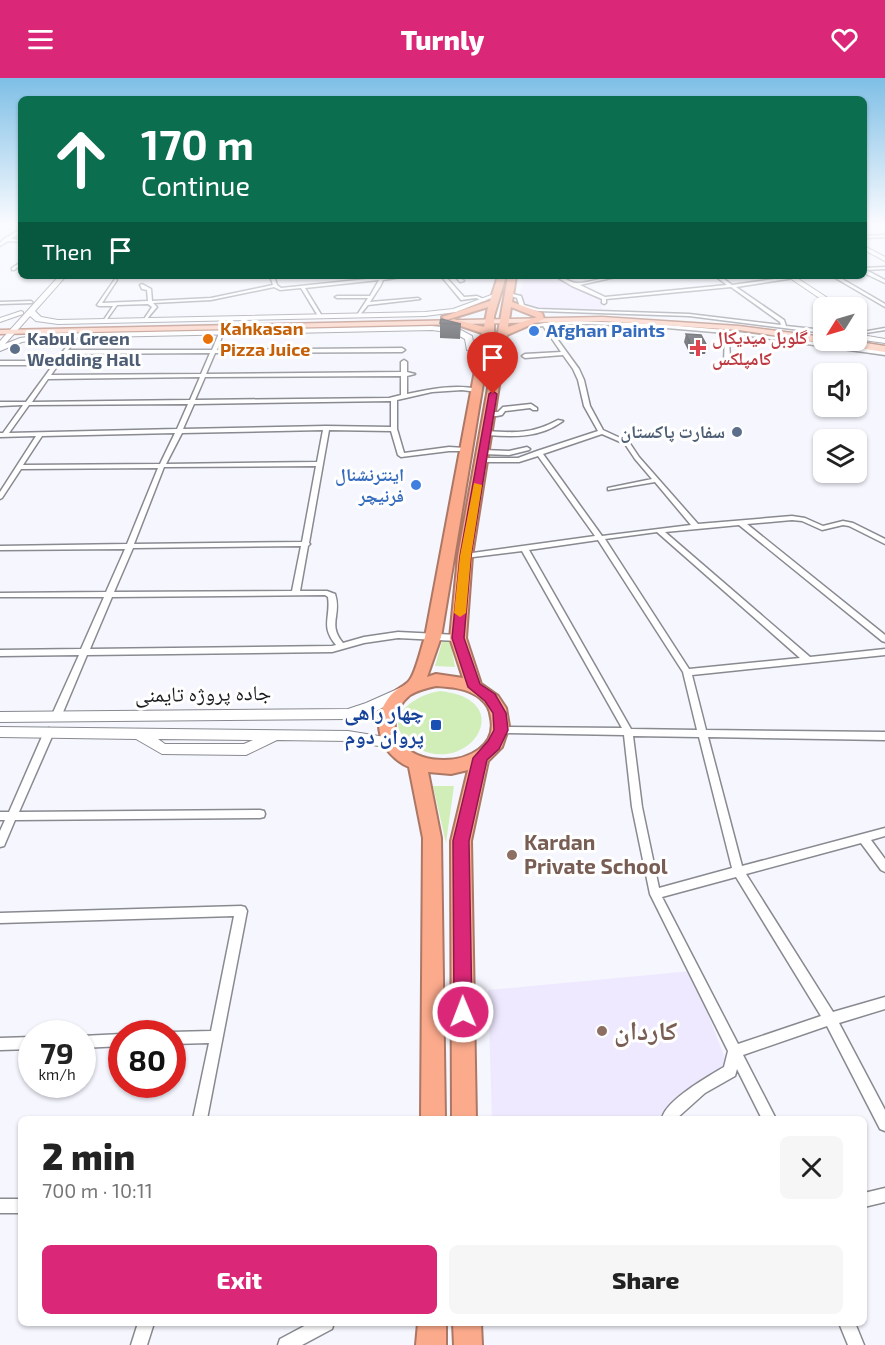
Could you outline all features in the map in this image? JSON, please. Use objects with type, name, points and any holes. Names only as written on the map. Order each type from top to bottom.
[{"type":"highway","points":[[409,688],[446,680],[474,687],[490,698],[500,713],[501,730],[494,745],[480,758],[461,765],[438,767],[417,763],[402,754],[391,743],[385,725],[389,707],[409,688],[433,637],[465,450],[500,284]]},
{"type":"highway","points":[[474,687],[458,638],[465,556],[511,284]]},
{"type":"highway","points":[[449,320],[495,299]]},
{"type":"highway","points":[[506,313],[518,325],[541,319]]},
{"type":"highway","points":[[506,313],[541,319]]},
{"type":"highway","points":[[449,320],[476,326],[490,323]]},
{"type":"highway","points":[[464,1116],[461,841],[480,758]]},
{"type":"highway","points":[[417,763],[432,837],[433,1116]]},
{"type":"highway","points":[[431,1345],[432,1326]]},
{"type":"highway","points":[[467,1326],[468,1345]]},
{"type":"main road","points":[[6,330],[449,320],[490,323],[506,313]]},
{"type":"main road","points":[[541,319],[561,313],[620,315],[712,320],[813,332]]},
{"type":"main road","points":[[541,319],[647,321],[813,338]]},
{"type":"main road","points":[[867,338],[885,342]]},
{"type":"main road","points":[[867,348],[885,351]]},
{"type":"street","points":[[0,320],[31,307],[49,284]]},
{"type":"street","points":[[6,330],[55,284]]},
{"type":"street","points":[[112,284],[99,304],[211,298],[275,286],[280,289],[323,284]]},
{"type":"street","points":[[359,315],[368,304],[377,284]]},
{"type":"street","points":[[450,284],[462,299],[477,297],[484,300]]},
{"type":"street","points":[[574,285],[578,284]]},
{"type":"street","points":[[729,284],[782,321],[784,326]]},
{"type":"street","points":[[574,285],[604,298],[744,284]]},
{"type":"street","points":[[802,284],[823,297]]},
{"type":"street","points":[[848,284],[885,306]]},
{"type":"street","points":[[142,285],[149,289],[150,303],[155,307],[146,320]]},
{"type":"street","points":[[302,286],[320,315]]},
{"type":"street","points":[[337,297],[372,297]]},
{"type":"street","points":[[506,313],[519,297],[520,304],[525,308],[561,313],[604,311],[698,316],[813,331]]},
{"type":"street","points":[[368,304],[418,298]]},
{"type":"street","points":[[604,298],[604,311]]},
{"type":"street","points":[[0,347],[54,329],[105,321],[443,312],[495,299]]},
{"type":"street","points":[[0,303],[31,307]]},
{"type":"street","points":[[105,321],[116,304]]},
{"type":"street","points":[[31,307],[32,314],[54,329],[77,335],[442,328],[464,334],[469,338],[470,348],[484,352]]},
{"type":"street","points":[[0,347],[6,330],[21,313]]},
{"type":"street","points":[[531,327],[541,319],[576,369],[587,406],[602,432],[627,443],[697,527]]},
{"type":"street","points":[[727,363],[727,328],[885,351]]},
{"type":"street","points":[[867,333],[885,329]]},
{"type":"street","points":[[56,717],[130,546],[161,467],[179,432],[222,332]]},
{"type":"street","points":[[3,435],[77,335]]},
{"type":"street","points":[[65,352],[402,350]]},
{"type":"street","points":[[525,356],[565,353]]},
{"type":"street","points":[[404,362],[404,395]]},
{"type":"street","points":[[0,363],[57,363]]},
{"type":"street","points":[[48,377],[412,374]]},
{"type":"street","points":[[0,404],[394,400],[404,395],[456,388],[477,390]]},
{"type":"street","points":[[394,400],[394,429],[401,455],[449,449],[465,450]]},
{"type":"street","points":[[490,414],[500,414],[503,409],[531,406],[535,409]]},
{"type":"street","points":[[487,433],[518,435],[544,430],[560,421]]},
{"type":"street","points":[[3,435],[326,428],[394,429]]},
{"type":"street","points":[[296,592],[326,428]]},
{"type":"street","points":[[483,456],[514,461],[602,432]]},
{"type":"street","points":[[0,497],[40,434]]},
{"type":"street","points":[[483,456],[527,449]]},
{"type":"street","points":[[538,452],[600,538],[687,672],[738,871],[830,1019],[885,1124]]},
{"type":"street","points":[[18,467],[320,464]]},
{"type":"street","points":[[610,489],[657,480]]},
{"type":"street","points":[[465,556],[659,530],[792,518],[803,519],[822,528],[843,523],[851,524],[885,542]]},
{"type":"street","points":[[741,523],[885,639]]},
{"type":"street","points":[[659,530],[808,660]]},
{"type":"street","points":[[0,548],[306,544]]},
{"type":"street","points":[[524,548],[628,731],[637,807],[655,894],[767,1116]]},
{"type":"street","points":[[0,595],[327,593],[332,596],[334,604],[329,625],[334,639],[342,647]]},
{"type":"street","points":[[0,653],[342,647],[380,637],[458,638]]},
{"type":"street","points":[[687,672],[885,652]]},
{"type":"street","name":"جاده پروژه تایمنی","points":[[0,717],[348,714],[371,707],[409,688]]},
{"type":"street","points":[[501,730],[885,736]]},
{"type":"street","name":"جاده پروژه تایمنی","points":[[0,732],[138,733],[162,749],[246,750],[276,735],[348,736],[391,743]]},
{"type":"street","points":[[0,843],[49,732]]},
{"type":"street","points":[[0,816],[260,814]]},
{"type":"street","points":[[655,894],[885,831]]},
{"type":"street","points":[[862,837],[885,867]]},
{"type":"street","points":[[0,918],[241,911],[201,1116]]},
{"type":"street","points":[[734,1052],[885,1003]]},
{"type":"street","points":[[186,1038],[215,1037]]},
{"type":"street","points":[[0,1044],[18,1043]]},
{"type":"street","points":[[669,1116],[700,1088],[730,1071],[734,1052]]},
{"type":"street","points":[[867,1199],[885,1195]]},
{"type":"street","points":[[0,1206],[18,1206]]},
{"type":"street","points":[[139,1345],[145,1326]]},
{"type":"street","points":[[286,1345],[321,1326]]},
{"type":"street","points":[[848,1326],[856,1345]]},
{"type":"shaded area","points":[[523,284],[569,284],[601,298],[602,309],[539,308],[524,304],[520,294]]},
{"type":"shaded area","name":"کاردان","points":[[691,971],[730,1071],[673,1116],[492,1116],[488,990]]},
{"type":"green space","points":[[443,639],[450,639],[455,667],[435,666]]},
{"type":"green space","points":[[440,691],[465,697],[478,709],[482,722],[477,736],[466,747],[450,753],[431,753],[411,744],[402,735],[398,726],[403,710],[411,703],[430,693]]},
{"type":"green space","points":[[433,786],[454,786],[446,843]]},
{"type":"building","points":[[441,319],[461,324],[440,323]]},
{"type":"building","points":[[686,334],[701,335],[707,346],[692,346]]},
{"type":"slow traffic","points":[[460,613],[465,556],[477,485]]},
{"type":"place","name":"Afghan Paints","points":[[534,331]]},
{"type":"place","name":"Kahkasan Pizza Juice","points":[[208,339]]},
{"type":"place","name":"گلوبل میدیکال کامپلکس","points":[[698,348]]},
{"type":"place","name":"Kabul Green Wedding Hall","points":[[15,349]]},
{"type":"place","name":"سفارت پاکستان","points":[[737,432]]},
{"type":"place","name":"اینترنشنال فرنیچر","points":[[416,485]]},
{"type":"place","name":"چهار راهی پروان دوم","points":[[436,725]]},
{"type":"place","name":"Kardan Private School","points":[[512,855]]},
{"type":"place","name":"کاردان","points":[[602,1031]]},
{"type":"route","points":[[463,1012],[461,841],[480,758],[494,745],[501,730],[500,713],[490,698],[474,687],[458,638],[465,556],[493,394]]}]
